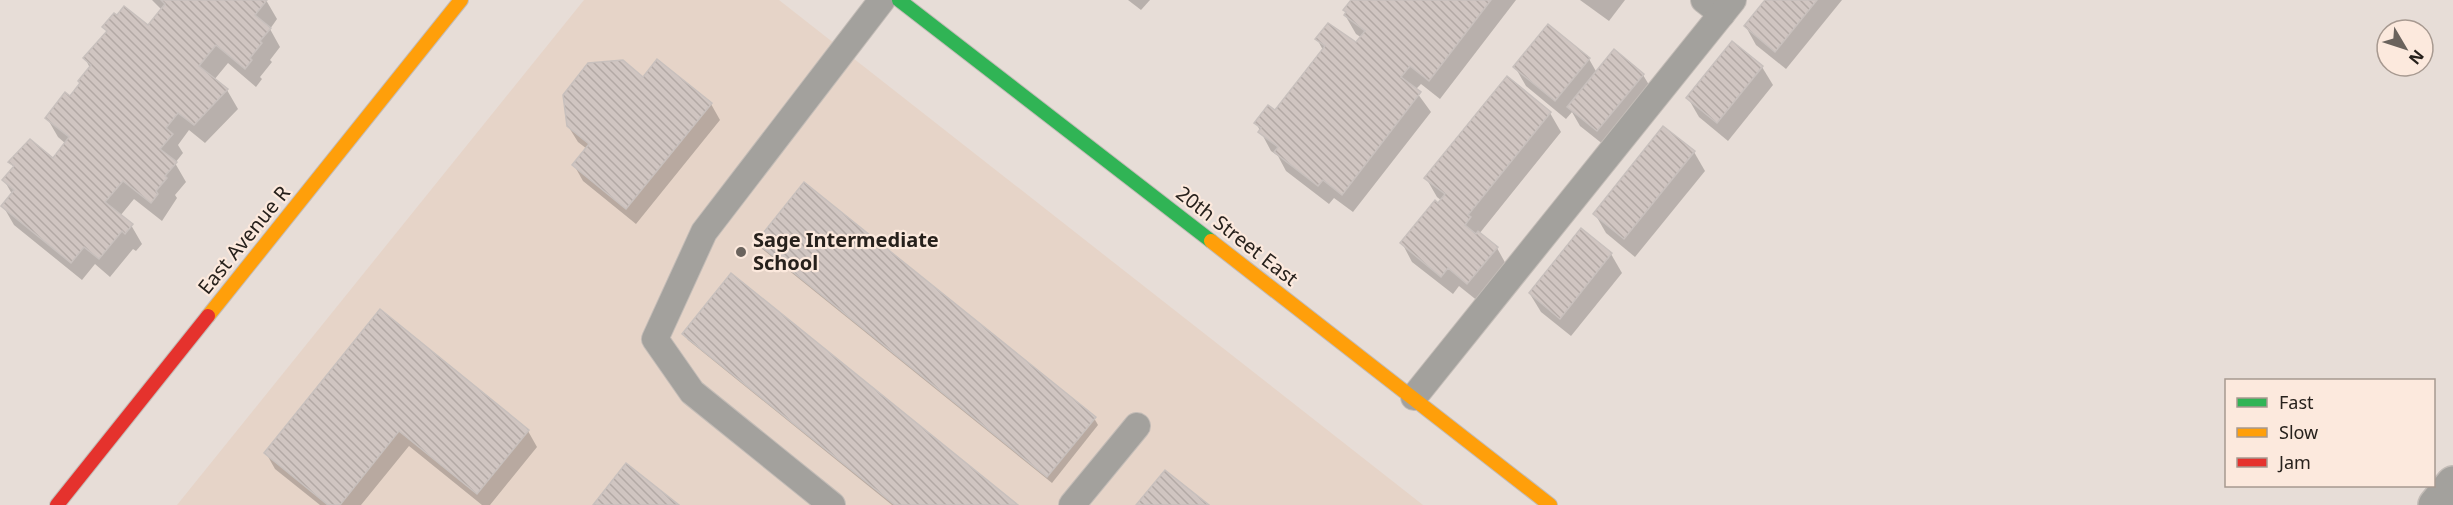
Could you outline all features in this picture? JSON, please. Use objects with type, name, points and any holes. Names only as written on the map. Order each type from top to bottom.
[{"type":"street","name":"East Avenue R","points":[[57,505],[461,0]]},
{"type":"street","name":"20th Street East","points":[[909,3],[1550,505]]},
{"type":"street","points":[[2435,505],[2453,483]]},
{"type":"lane","points":[[832,505],[692,392],[655,339],[704,232],[882,0]]},
{"type":"lane","points":[[1414,397],[1720,5]]},
{"type":"lane","points":[[1072,505],[1137,426]]},
{"type":"shaded area","name":"Sage Intermediate School","points":[[584,0],[779,0],[1423,505],[177,505]]},
{"type":"building","points":[[161,0],[267,0],[255,15],[271,28],[260,41],[262,43],[250,58],[252,60],[245,69],[216,45],[199,66],[228,89],[194,125],[178,113],[166,128],[173,134],[160,149],[177,162],[156,191],[158,194],[151,203],[123,181],[105,202],[133,224],[125,234],[122,231],[99,259],[84,247],[71,263],[1,206],[14,190],[2,180],[14,166],[8,162],[30,139],[53,158],[69,137],[45,118],[65,92],[70,96],[80,83],[78,81],[91,65],[83,58],[107,31],[102,27],[114,13],[117,15],[124,6],[148,25],[165,4]]},
{"type":"building","points":[[1351,0],[1491,0],[1429,81],[1410,66],[1401,77],[1421,92],[1342,195],[1323,180],[1318,186],[1274,152],[1278,147],[1258,132],[1261,128],[1254,123],[1268,105],[1275,110],[1325,46],[1315,39],[1328,23],[1356,42],[1365,31],[1344,15],[1346,12],[1343,10]]},
{"type":"building","points":[[1765,0],[1817,0],[1775,52],[1744,26]]},
{"type":"building","points":[[1548,24],[1590,58],[1555,101],[1513,67]]},
{"type":"building","points":[[1732,41],[1763,66],[1717,123],[1686,98]]},
{"type":"building","points":[[1614,49],[1644,74],[1597,131],[1567,107]]},
{"type":"building","points":[[657,59],[712,103],[626,209],[572,165],[589,144],[567,126],[563,95],[588,63],[623,60],[643,77]]},
{"type":"building","points":[[1507,76],[1551,112],[1468,215],[1471,217],[1465,225],[1476,234],[1478,231],[1498,247],[1467,284],[1448,268],[1441,277],[1400,243],[1435,200],[1438,203],[1445,194],[1424,178]]},
{"type":"building","points":[[1663,126],[1695,151],[1624,239],[1593,214]]},
{"type":"building","points":[[804,182],[1096,417],[1047,477],[756,242]]},
{"type":"building","points":[[1581,228],[1612,253],[1560,319],[1529,293]]},
{"type":"building","points":[[731,273],[1018,505],[895,505],[682,334]]},
{"type":"building","points":[[380,309],[529,430],[477,494],[399,431],[340,505],[328,505],[264,453]]},
{"type":"building","points":[[626,463],[679,505],[593,505]]},
{"type":"building","points":[[1165,470],[1209,505],[1136,505]]},
{"type":"traffic: fast","points":[[899,0],[1211,241]]},
{"type":"traffic: slow","points":[[208,316],[461,0]]},
{"type":"traffic: slow","points":[[1211,241],[1550,505]]},
{"type":"traffic: jam","points":[[57,505],[208,316]]},
{"type":"place","name":"Sage Intermediate School","points":[[741,252]]}]
